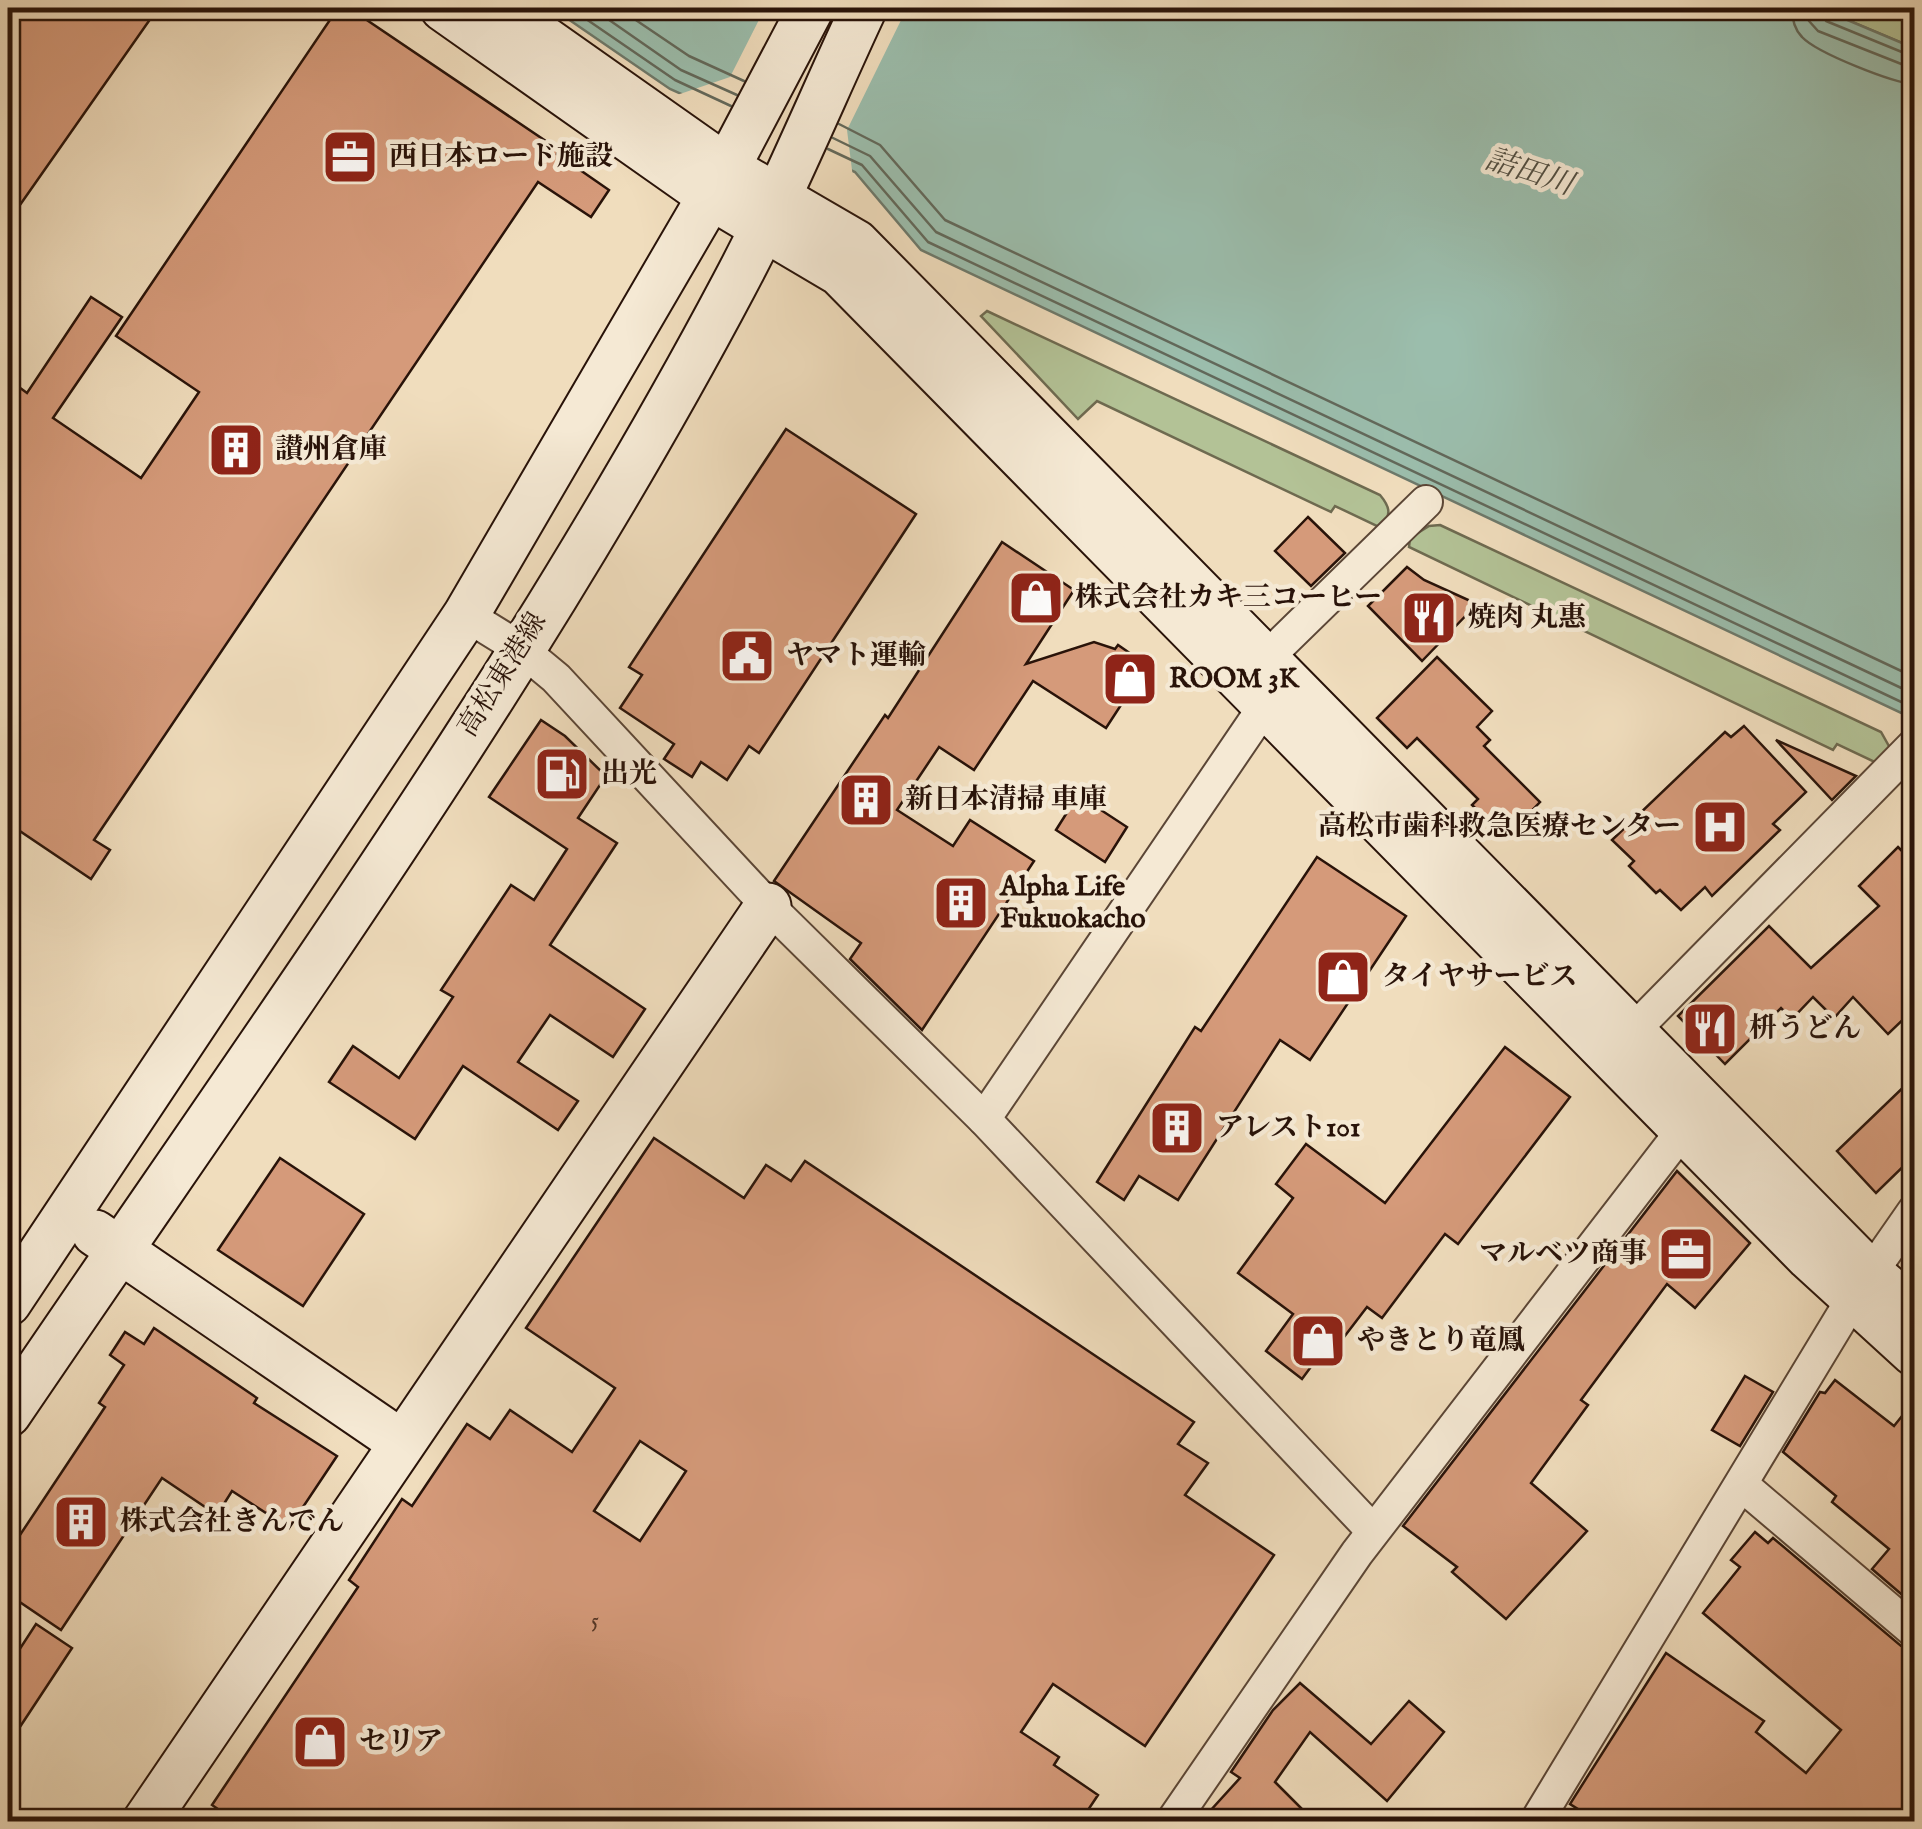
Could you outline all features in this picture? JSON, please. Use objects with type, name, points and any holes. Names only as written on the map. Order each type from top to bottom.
[{"type":"street","points":[[443,8],[856,243],[1258,681],[1861,1286],[1914,1353]]},
{"type":"street","points":[[500,8],[726,169]]},
{"type":"street","points":[[8,1303],[466,615],[726,169],[811,8]]},
{"type":"street","name":"高松東港線","points":[[8,1414],[521,649],[714,321],[778,199],[864,8]]},
{"type":"street","points":[[984,1119],[1258,681],[1426,502]]},
{"type":"street","points":[[466,615],[521,649],[556,678],[768,906],[984,1119],[1373,1531]]},
{"type":"street","points":[[1621,1042],[1914,745]]},
{"type":"street","points":[[145,1822],[768,906]]},
{"type":"street","points":[[1621,1042],[1683,1130],[1861,1286],[1914,1311]]},
{"type":"street","points":[[1172,1822],[1373,1531],[1683,1130]]},
{"type":"street","points":[[1536,1822],[1861,1286],[1914,1212]]},
{"type":"street","points":[[69,1215],[402,1444]]},
{"type":"street","points":[[1742,1486],[1914,1630]]},
{"type":"shaded area","points":[[1819,8],[1914,8],[1914,48]]},
{"type":"shaded area","points":[[987,311],[1380,495],[1388,508],[1387,519],[1381,528],[1335,506],[1331,512],[1097,401],[1078,419],[981,316]]},
{"type":"shaded area","points":[[1440,525],[1881,732],[1890,748],[1881,765],[1837,744],[1833,750],[1409,547],[1410,538],[1429,526]]},
{"type":"water","name":"詰田川","points":[[552,8],[1819,8],[1914,48],[1914,719],[921,250],[855,172],[670,89]]},
{"type":"pier","points":[[765,8],[907,8],[847,130],[853,178],[674,96],[730,77]]},
{"type":"building","points":[[8,8],[158,8],[8,222]]},
{"type":"building","name":"讃州倉庫","points":[[338,8],[349,8],[559,150],[557,154],[609,190],[591,217],[538,182],[94,840],[110,850],[91,879],[8,823],[8,379],[27,393],[91,297],[122,317],[53,418],[141,478],[199,392],[116,336]]},
{"type":"building","points":[[786,429],[916,514],[759,753],[749,746],[727,780],[701,762],[692,777],[664,759],[674,744],[620,708],[642,675],[629,667]]},
{"type":"building","points":[[1308,517],[1345,553],[1311,586],[1275,551]]},
{"type":"building","points":[[1002,542],[1074,590],[1026,664],[1094,642],[1115,649],[1118,645],[1147,665],[1106,728],[1033,681],[974,770],[939,747],[897,810],[953,846],[970,820],[1034,861],[922,1030],[850,959],[861,943],[774,881],[885,715],[888,718]]},
{"type":"building","points":[[1407,567],[1424,580],[1477,604],[1422,661],[1368,606]]},
{"type":"building","points":[[1437,657],[1492,711],[1477,727],[1490,740],[1484,746],[1540,802],[1506,838],[1472,805],[1478,799],[1417,738],[1407,748],[1377,718]]},
{"type":"building","points":[[541,720],[565,736],[606,776],[578,818],[617,843],[550,945],[645,1009],[613,1057],[550,1015],[518,1062],[578,1101],[558,1130],[463,1066],[415,1139],[329,1082],[353,1046],[399,1078],[453,997],[441,990],[511,885],[534,900],[567,849],[489,797]]},
{"type":"building","points":[[1744,726],[1806,792],[1773,824],[1780,830],[1712,896],[1705,887],[1681,910],[1660,890],[1656,893],[1629,866],[1634,861],[1612,840],[1725,732],[1731,737]]},
{"type":"building","points":[[1776,740],[1856,776],[1832,800]]},
{"type":"building","points":[[1078,795],[1127,827],[1105,862],[1056,830]]},
{"type":"building","points":[[1898,847],[1914,863],[1914,1009],[1888,1034],[1853,997],[1834,1018],[1813,997],[1792,1019],[1781,1008],[1725,1064],[1678,1016],[1769,926],[1811,968],[1879,906],[1859,886]]},
{"type":"building","points":[[1317,857],[1406,916],[1310,1060],[1280,1040],[1178,1200],[1139,1176],[1124,1200],[1097,1182],[1195,1027],[1201,1031]]},
{"type":"building","points":[[1505,1047],[1570,1097],[1458,1244],[1445,1234],[1382,1318],[1367,1307],[1331,1354],[1324,1349],[1302,1379],[1266,1351],[1293,1314],[1238,1273],[1293,1198],[1276,1184],[1306,1144],[1385,1203]]},
{"type":"building","points":[[1914,1077],[1914,1156],[1876,1193],[1837,1151]]},
{"type":"building","points":[[654,1138],[744,1198],[766,1165],[791,1181],[805,1161],[1194,1422],[1178,1444],[1208,1463],[1185,1495],[1274,1555],[1145,1746],[1053,1684],[1021,1732],[1059,1757],[1054,1765],[1098,1795],[1080,1822],[237,1822],[212,1805],[358,1587],[349,1580],[402,1499],[412,1506],[467,1424],[490,1439],[510,1410],[572,1452],[615,1388],[526,1328]],"holes":[[[640,1441],[686,1471],[640,1541],[594,1511]]]},
{"type":"building","points":[[280,1158],[364,1214],[303,1306],[218,1250]]},
{"type":"building","points":[[1677,1171],[1750,1243],[1695,1308],[1667,1284],[1581,1400],[1588,1405],[1531,1483],[1587,1531],[1506,1619],[1452,1572],[1457,1567],[1403,1526]]},
{"type":"building","points":[[154,1328],[257,1398],[254,1403],[337,1456],[289,1528],[232,1491],[217,1515],[162,1478],[61,1630],[8,1594],[8,1553],[105,1407],[99,1403],[124,1365],[110,1355],[125,1332],[144,1344]]},
{"type":"building","points":[[1745,1376],[1773,1392],[1740,1446],[1712,1430]]},
{"type":"building","points":[[1835,1380],[1894,1426],[1914,1401],[1914,1605],[1872,1569],[1889,1549],[1832,1502],[1836,1496],[1783,1452],[1820,1392],[1825,1393]]},
{"type":"building","points":[[1755,1532],[1768,1543],[1773,1538],[1901,1646],[1914,1650],[1914,1822],[1575,1822],[1581,1811],[1570,1804],[1666,1653],[1764,1721],[1756,1732],[1806,1773],[1841,1730],[1703,1613],[1740,1567],[1731,1560]]},
{"type":"building","points":[[36,1624],[72,1648],[8,1745],[8,1667]]},
{"type":"building","points":[[1300,1683],[1371,1744],[1409,1701],[1444,1732],[1387,1801],[1310,1732],[1275,1782],[1315,1822],[1200,1822],[1240,1778],[1231,1772],[1273,1710]]},
{"type":"place","name":"西日本ロード施設","points":[[350,157]]},
{"type":"place","name":"讃州倉庫","points":[[236,450]]},
{"type":"place","name":"株式会社カキ三コーヒー","points":[[1036,598]]},
{"type":"place","name":"焼肉 丸惠","points":[[1429,618]]},
{"type":"place","name":"ヤマト運輸","points":[[747,656]]},
{"type":"place","name":"ROOM 3K","points":[[1130,679]]},
{"type":"place","name":"出光","points":[[562,774]]},
{"type":"place","name":"新日本清掃 車庫","points":[[866,800]]},
{"type":"place","name":"高松市歯科救急医療センター","points":[[1720,827]]},
{"type":"place","name":"Alpha Life Fukuokacho","points":[[961,903]]},
{"type":"place","name":"タイヤサービス","points":[[1343,977]]},
{"type":"place","name":"枡うどん","points":[[1710,1029]]},
{"type":"place","name":"アレスト101","points":[[1177,1128]]},
{"type":"place","name":"マルベツ商事","points":[[1686,1254]]},
{"type":"place","name":"やきとり竜鳳","points":[[1318,1341]]},
{"type":"place","name":"株式会社きんでん","points":[[81,1522]]},
{"type":"place","name":"セリア","points":[[320,1742]]}]
